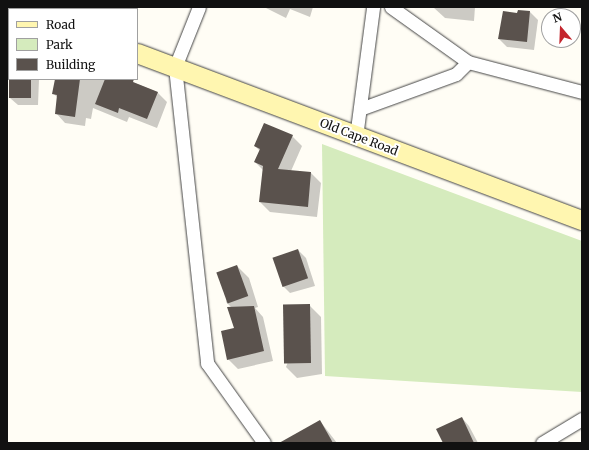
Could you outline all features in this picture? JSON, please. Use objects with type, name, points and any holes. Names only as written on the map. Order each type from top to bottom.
[{"type":"street","points":[[200,7],[175,67],[207,362],[264,443]]},
{"type":"street","points":[[356,137],[373,7]]},
{"type":"street","points":[[391,7],[468,62],[582,92]]},
{"type":"street","name":"Old Cape Road","points":[[138,53],[356,137],[582,220]]},
{"type":"street","points":[[360,109],[456,74],[468,62]]},
{"type":"street","points":[[542,443],[582,419]]},
{"type":"green space","points":[[322,144],[582,241],[582,392],[325,376]]},
{"type":"building","points":[[518,10],[530,11],[527,42],[498,39],[503,11],[517,13]]},
{"type":"building","points":[[9,80],[31,80],[31,98],[9,98]]},
{"type":"building","points":[[55,80],[80,80],[75,117],[55,114],[57,95],[52,94]]},
{"type":"building","points":[[105,80],[134,80],[133,82],[158,92],[147,119],[119,108],[118,113],[95,104]]},
{"type":"building","points":[[264,123],[293,135],[278,169],[311,172],[308,207],[259,202],[263,166],[254,162],[260,149],[254,146]]},
{"type":"building","points":[[298,249],[308,278],[283,287],[272,258]]},
{"type":"building","points":[[237,265],[248,296],[228,304],[216,273]]},
{"type":"building","points":[[283,304],[310,304],[311,363],[284,363]]},
{"type":"building","points":[[254,306],[264,351],[227,360],[221,331],[234,328],[227,307]]},
{"type":"building","points":[[462,417],[474,443],[443,443],[436,429]]},
{"type":"building","points":[[320,420],[333,443],[279,443]]}]
